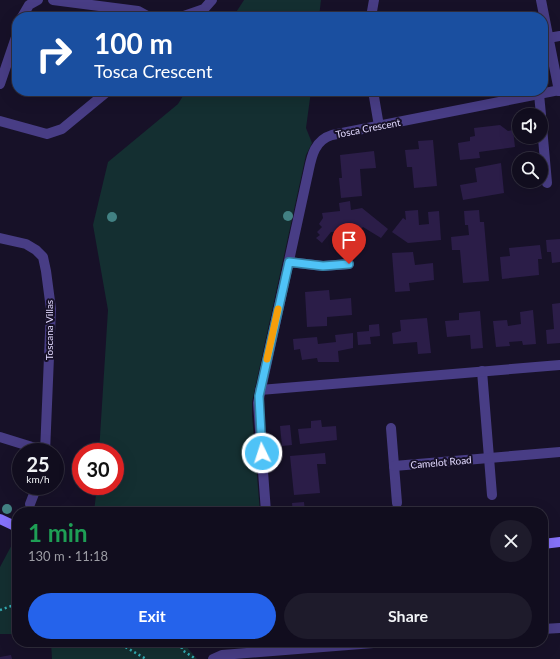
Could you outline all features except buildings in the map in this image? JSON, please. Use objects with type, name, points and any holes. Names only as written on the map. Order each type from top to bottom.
[{"type":"street","points":[[24,12],[28,5],[38,0]]},
{"type":"street","points":[[53,0],[140,12]]},
{"type":"street","points":[[195,12],[204,9],[212,0]]},
{"type":"street","points":[[372,12],[374,0]]},
{"type":"street","points":[[541,0],[543,12]]},
{"type":"street","points":[[559,90],[548,38],[560,36]]},
{"type":"street","points":[[0,84],[12,49]]},
{"type":"street","name":"Tosca Crescent","points":[[548,92],[559,90]]},
{"type":"street","points":[[0,121],[47,134],[54,133],[62,129],[102,96]]},
{"type":"street","points":[[374,96],[379,126]]},
{"type":"street","name":"Tosca Crescent","points":[[266,507],[258,408],[260,390],[307,178],[317,144],[326,137],[529,96]]},
{"type":"street","points":[[539,96],[540,108]]},
{"type":"street","name":"Toscana Villas","points":[[0,238],[26,244],[36,250],[43,257],[51,309],[45,443]]},
{"type":"street","points":[[289,262],[323,266],[349,264]]},
{"type":"street","points":[[260,390],[560,365]]},
{"type":"street","points":[[482,371],[492,494]]},
{"type":"street","points":[[391,428],[397,503]]},
{"type":"street","name":"Toscana Villas","points":[[0,437],[19,443]]},
{"type":"street","name":"Camelot Road","points":[[394,466],[560,452]]},
{"type":"street","points":[[30,504],[34,495]]},
{"type":"street","points":[[0,519],[12,525]]},
{"type":"street","points":[[548,543],[560,542]]},
{"type":"street","points":[[548,629],[560,628]]},
{"type":"street","points":[[213,659],[222,655],[323,647]]},
{"type":"path","points":[[0,610],[12,606]]},
{"type":"path","points":[[126,647],[146,659]]},
{"type":"path","points":[[182,647],[182,650],[196,659]]},
{"type":"green space","points":[[244,0],[321,0],[320,12],[236,12]]},
{"type":"green space","points":[[183,96],[310,96],[306,128],[312,143],[306,155],[252,402],[260,507],[95,507],[96,495],[124,495],[124,443],[100,443],[108,310],[93,225],[108,162],[178,104]]},
{"type":"green space","points":[[12,545],[12,634],[0,634],[0,567]]},
{"type":"green space","points":[[51,647],[187,647],[197,659],[52,659]]},
{"type":"slow traffic","points":[[267,359],[278,309]]},
{"type":"route","points":[[262,453],[258,403],[289,262],[323,266],[349,264]]}]
